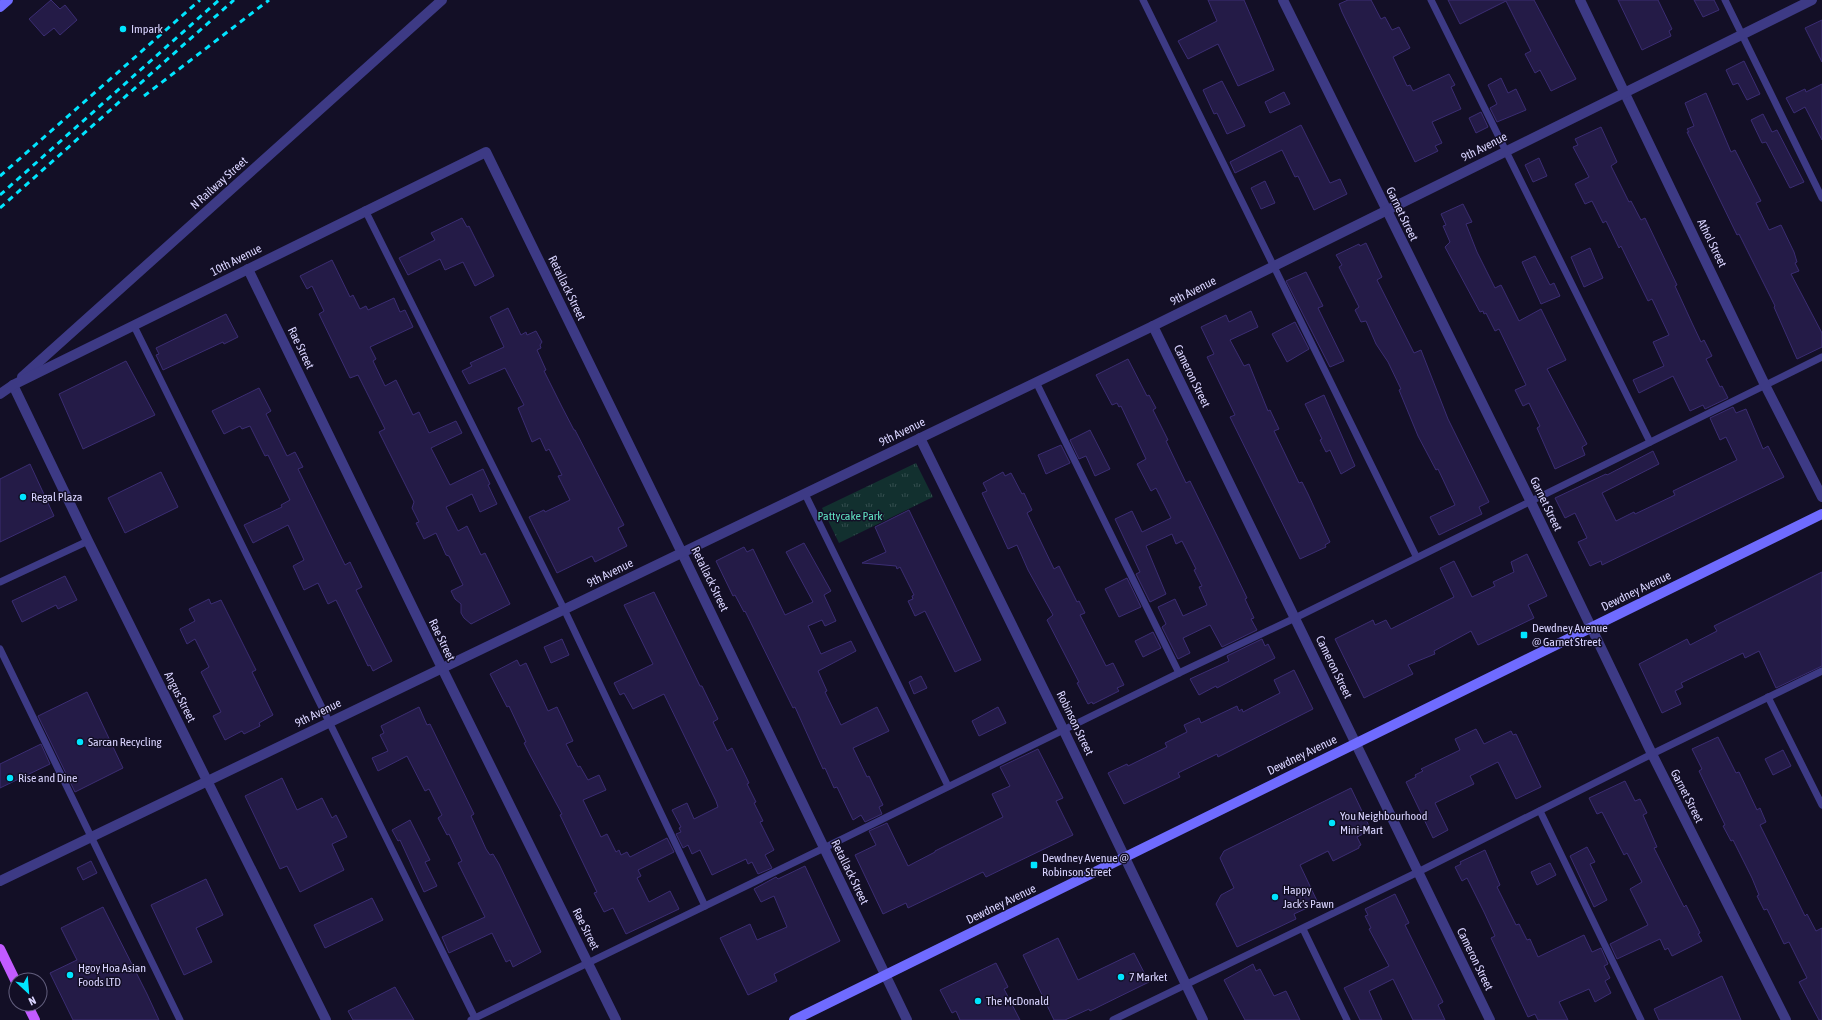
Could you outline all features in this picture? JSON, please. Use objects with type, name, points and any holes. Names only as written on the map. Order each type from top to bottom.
[{"type":"main road","points":[[0,7],[8,0]]},
{"type":"main road","name":"Dewdney Avenue","points":[[794,1020],[1822,514]]},
{"type":"main road","points":[[0,949],[11,972]]},
{"type":"street","name":"N Railway Street","points":[[13,385],[442,0]]},
{"type":"street","name":"Garnet Street","points":[[1283,0],[1530,500],[1652,754],[1786,1020]]},
{"type":"street","name":"Athol Street","points":[[1580,0],[1765,384],[1822,497]]},
{"type":"street","name":"9th Avenue","points":[[0,881],[1154,326],[1272,266],[1812,0]]},
{"type":"street","name":"10th Avenue","points":[[0,394],[13,385],[365,210],[486,152]]},
{"type":"street","name":"Retallack Street","points":[[486,152],[682,553],[907,1020]]},
{"type":"street","name":"Rae Street","points":[[248,269],[442,668],[616,1020]]},
{"type":"street","name":"Cameron Street","points":[[1154,326],[1490,1020]]},
{"type":"street","name":"Angus Street","points":[[13,385],[88,541],[326,1020]]},
{"type":"street","name":"Robinson Street","points":[[920,438],[1064,731],[1203,1020]]},
{"type":"lane","points":[[1143,0],[1272,266],[1416,556]]},
{"type":"lane","points":[[1431,0],[1650,442]]},
{"type":"lane","points":[[1725,0],[1822,198]]},
{"type":"lane","points":[[365,210],[564,609],[705,906]]},
{"type":"lane","points":[[134,326],[473,1019],[948,786],[1064,731],[1179,673],[1295,618],[1416,556],[1822,357]]},
{"type":"lane","points":[[1036,382],[1179,673]]},
{"type":"lane","points":[[804,494],[948,786]]},
{"type":"lane","points":[[0,582],[88,541]]},
{"type":"lane","points":[[0,650],[180,1020]]},
{"type":"lane","points":[[1113,1020],[1303,929],[1652,754],[1822,671]]},
{"type":"lane","points":[[1768,697],[1822,805]]},
{"type":"lane","points":[[1540,811],[1641,1020]]},
{"type":"lane","points":[[1303,929],[1347,1020]]},
{"type":"green space","name":"Pattycake Park","points":[[916,463],[933,497],[839,543],[822,508]]},
{"type":"building","points":[[51,0],[60,9],[65,5],[77,20],[60,35],[54,28],[44,36],[29,19]]},
{"type":"building","points":[[1208,0],[1244,0],[1274,70],[1238,86],[1218,44],[1188,59],[1178,41],[1217,21]]},
{"type":"building","points":[[1348,0],[1371,0],[1381,19],[1385,17],[1392,30],[1399,27],[1410,48],[1393,57],[1407,86],[1410,85],[1413,91],[1449,74],[1455,85],[1451,87],[1461,109],[1432,122],[1442,143],[1435,146],[1438,151],[1415,162],[1342,12],[1339,4]]},
{"type":"building","points":[[1448,0],[1534,0],[1576,79],[1551,91],[1540,70],[1535,73],[1525,54],[1531,51],[1506,1],[1460,24]]},
{"type":"building","points":[[1618,0],[1658,0],[1672,29],[1669,31],[1671,36],[1642,50]]},
{"type":"building","points":[[1694,0],[1714,0],[1719,10],[1703,17]]},
{"type":"building","points":[[1822,20],[1822,62],[1805,28]]},
{"type":"building","points":[[1744,61],[1760,94],[1747,100],[1738,83],[1733,85],[1726,70]]},
{"type":"building","points":[[1501,78],[1508,93],[1516,89],[1526,110],[1497,122],[1490,108],[1497,104],[1488,85]]},
{"type":"building","points":[[1222,81],[1245,126],[1227,134],[1217,113],[1214,114],[1203,90]]},
{"type":"building","points":[[1822,84],[1822,140],[1805,107],[1794,113],[1786,98],[1805,89],[1806,92]]},
{"type":"building","points":[[1284,92],[1290,104],[1270,113],[1265,102]]},
{"type":"building","points":[[1706,93],[1731,152],[1735,150],[1761,201],[1756,203],[1769,230],[1781,225],[1794,252],[1797,262],[1795,263],[1799,271],[1791,274],[1822,333],[1822,347],[1797,359],[1774,307],[1775,306],[1739,234],[1737,235],[1687,132],[1689,132],[1687,129],[1694,126],[1685,103]]},
{"type":"building","points":[[1481,112],[1488,127],[1476,133],[1469,118]]},
{"type":"building","points":[[1763,114],[1772,132],[1777,130],[1804,182],[1790,188],[1766,142],[1762,143],[1751,120]]},
{"type":"building","points":[[1301,125],[1330,183],[1340,179],[1347,194],[1314,210],[1298,176],[1295,177],[1282,150],[1235,173],[1230,162]]},
{"type":"building","points":[[1601,127],[1617,162],[1611,166],[1629,202],[1631,201],[1641,220],[1645,218],[1677,285],[1675,286],[1701,342],[1704,340],[1712,356],[1706,359],[1720,387],[1722,386],[1728,398],[1705,409],[1703,405],[1690,411],[1673,376],[1639,393],[1633,380],[1664,366],[1653,342],[1669,335],[1652,299],[1648,301],[1621,246],[1619,248],[1606,221],[1603,223],[1592,201],[1585,204],[1575,184],[1589,177],[1573,147],[1578,145],[1575,139]]},
{"type":"building","points":[[1539,158],[1547,176],[1533,182],[1525,165]]},
{"type":"building","points":[[1265,181],[1275,203],[1261,209],[1251,188]]},
{"type":"building","points":[[1463,204],[1472,222],[1466,224],[1477,252],[1495,288],[1501,285],[1519,321],[1541,309],[1566,360],[1547,369],[1587,444],[1582,447],[1585,455],[1555,469],[1537,428],[1540,426],[1529,403],[1523,406],[1515,390],[1526,385],[1499,329],[1495,331],[1486,313],[1484,314],[1483,311],[1480,312],[1445,247],[1450,242],[1443,226],[1446,225],[1441,214]]},
{"type":"building","points":[[462,218],[467,227],[469,226],[494,276],[475,286],[463,262],[445,270],[440,259],[408,275],[399,258],[435,240],[431,233]]},
{"type":"building","points":[[1366,243],[1382,277],[1377,280],[1414,353],[1421,350],[1448,419],[1489,502],[1479,507],[1482,514],[1439,535],[1430,517],[1455,505],[1438,469],[1436,470],[1418,436],[1399,390],[1401,389],[1388,362],[1376,344],[1366,321],[1361,322],[1355,310],[1359,307],[1339,267],[1342,265],[1336,255],[1359,244],[1360,246]]},
{"type":"building","points":[[1590,248],[1603,278],[1584,287],[1571,257]]},
{"type":"building","points":[[1535,256],[1550,285],[1554,283],[1560,296],[1541,304],[1522,262]]},
{"type":"building","points":[[332,260],[350,297],[353,295],[360,309],[366,306],[368,310],[394,298],[400,312],[405,310],[413,327],[370,347],[376,359],[373,361],[385,386],[396,380],[413,415],[419,412],[429,433],[456,421],[462,433],[431,448],[450,485],[483,469],[490,484],[488,485],[497,504],[480,512],[472,494],[446,507],[458,531],[467,526],[481,555],[485,553],[510,604],[471,624],[464,618],[461,613],[461,604],[455,599],[451,591],[463,585],[449,556],[446,555],[436,533],[424,539],[416,523],[419,522],[412,508],[414,502],[379,432],[385,429],[358,375],[350,378],[319,314],[324,311],[312,286],[307,289],[300,276]]},
{"type":"building","points":[[1306,272],[1323,306],[1318,308],[1344,361],[1330,367],[1286,281]]},
{"type":"building","points":[[508,308],[521,335],[526,332],[527,335],[536,331],[542,342],[540,345],[541,348],[537,350],[546,370],[544,371],[624,525],[618,528],[627,546],[595,562],[592,556],[557,573],[529,517],[544,510],[545,512],[570,500],[558,476],[562,475],[549,449],[546,451],[540,438],[532,442],[518,408],[524,405],[505,368],[469,384],[462,371],[472,366],[470,363],[504,347],[490,317]]},
{"type":"building","points":[[1251,311],[1258,327],[1230,340],[1244,366],[1249,364],[1268,411],[1270,410],[1279,429],[1274,431],[1299,483],[1302,482],[1330,542],[1325,545],[1326,547],[1300,559],[1230,417],[1235,415],[1207,357],[1214,354],[1201,327],[1226,315],[1229,322]]},
{"type":"building","points":[[226,314],[238,337],[224,344],[223,342],[163,370],[156,355],[159,354],[156,348]]},
{"type":"building","points":[[1295,322],[1309,349],[1287,362],[1272,334]]},
{"type":"building","points":[[1128,359],[1147,396],[1149,395],[1156,408],[1153,410],[1168,440],[1166,441],[1186,483],[1190,481],[1247,598],[1245,599],[1254,618],[1251,619],[1257,630],[1222,647],[1210,625],[1183,638],[1190,653],[1178,659],[1162,627],[1166,624],[1158,607],[1175,599],[1183,616],[1207,605],[1199,587],[1202,586],[1194,570],[1196,569],[1182,541],[1176,544],[1172,534],[1146,546],[1166,594],[1150,602],[1136,574],[1140,572],[1115,519],[1132,511],[1142,532],[1171,518],[1156,488],[1151,491],[1137,464],[1146,459],[1121,406],[1119,407],[1117,403],[1112,405],[1096,375]]},
{"type":"building","points":[[126,361],[155,415],[83,449],[59,394]]},
{"type":"building","points":[[259,388],[271,411],[266,414],[287,456],[295,452],[303,467],[298,469],[345,565],[350,562],[362,587],[356,590],[392,661],[373,671],[370,665],[368,666],[336,600],[328,604],[318,583],[304,590],[293,566],[304,560],[288,525],[253,543],[244,525],[282,507],[281,505],[290,500],[268,455],[265,456],[250,426],[242,429],[240,426],[224,434],[212,411]]},
{"type":"building","points":[[1324,395],[1355,466],[1341,474],[1330,450],[1326,452],[1320,440],[1322,439],[1305,404]]},
{"type":"building","points":[[1733,407],[1736,413],[1746,409],[1763,449],[1768,446],[1784,477],[1602,565],[1601,561],[1590,566],[1578,542],[1587,538],[1575,513],[1565,518],[1555,498],[1606,474],[1607,475],[1653,451],[1659,464],[1602,493],[1616,521],[1634,512],[1635,514],[1675,495],[1673,491],[1737,460],[1726,437],[1720,440],[1710,418]]},
{"type":"building","points":[[1090,430],[1110,469],[1095,476],[1086,456],[1079,459],[1070,440]]},
{"type":"building","points":[[1061,445],[1070,463],[1046,474],[1038,455]]},
{"type":"building","name":"Regal Plaza","points":[[30,464],[54,516],[0,542],[0,479]]},
{"type":"building","points":[[161,472],[178,507],[125,533],[108,498]]},
{"type":"building","points":[[1003,472],[1005,476],[1011,473],[1022,494],[1024,493],[1032,510],[1027,513],[1054,569],[1059,566],[1077,602],[1079,601],[1085,613],[1080,615],[1106,666],[1113,663],[1124,685],[1117,688],[1119,691],[1093,704],[1092,702],[1088,704],[1077,683],[1079,682],[1047,620],[1053,615],[1028,570],[1017,545],[1008,549],[982,493],[987,491],[983,483]]},
{"type":"building","points":[[909,510],[981,660],[955,672],[925,611],[915,616],[908,601],[913,599],[912,596],[914,595],[900,567],[897,569],[896,566],[862,563],[886,552],[875,527]]},
{"type":"building","points":[[804,543],[831,591],[824,595],[836,621],[825,626],[822,620],[808,626],[821,654],[851,641],[856,651],[818,671],[827,691],[825,692],[841,725],[877,707],[889,731],[853,748],[883,805],[879,807],[882,814],[865,822],[861,815],[853,820],[837,787],[834,788],[825,768],[823,769],[795,707],[793,708],[745,611],[744,612],[735,595],[733,596],[716,561],[744,547],[747,552],[753,549],[785,615],[813,602],[786,552]]},
{"type":"building","points":[[1527,554],[1547,596],[1528,605],[1534,618],[1478,645],[1471,631],[1434,651],[1435,654],[1408,665],[1413,674],[1364,698],[1335,639],[1373,620],[1375,625],[1386,620],[1391,629],[1454,597],[1440,568],[1454,561],[1472,597],[1495,586],[1493,582],[1514,572],[1511,562]]},
{"type":"building","points":[[1822,572],[1822,666],[1776,688],[1759,651],[1745,658],[1743,653],[1681,683],[1683,687],[1675,691],[1681,704],[1662,713],[1639,664],[1687,639],[1690,645],[1717,631],[1714,626]]},
{"type":"building","points":[[65,576],[77,600],[58,609],[56,605],[22,622],[12,601]]},
{"type":"building","points":[[1127,578],[1141,607],[1119,617],[1105,589]]},
{"type":"building","points":[[654,592],[700,686],[702,686],[718,719],[713,722],[727,751],[732,748],[749,783],[747,784],[756,802],[754,803],[763,821],[760,822],[774,850],[765,855],[772,868],[758,874],[752,862],[748,864],[746,859],[712,875],[700,850],[692,854],[688,845],[683,848],[676,834],[681,832],[679,828],[681,827],[672,810],[687,803],[694,819],[718,807],[716,801],[664,694],[633,709],[624,693],[620,695],[614,683],[653,664],[624,605]]},
{"type":"building","points":[[209,599],[211,604],[221,600],[256,670],[252,672],[273,715],[259,723],[260,726],[244,734],[242,731],[225,740],[213,716],[221,712],[201,672],[209,667],[195,639],[187,644],[180,629],[195,621],[189,609]]},
{"type":"building","points":[[1153,632],[1161,648],[1143,657],[1135,641]]},
{"type":"building","points":[[562,639],[569,655],[551,663],[544,647]]},
{"type":"building","points":[[1262,639],[1265,646],[1268,644],[1275,658],[1217,688],[1216,686],[1199,695],[1190,679],[1229,661],[1227,656]]},
{"type":"building","points":[[517,660],[520,666],[526,663],[548,711],[557,707],[573,741],[566,744],[578,767],[580,766],[588,780],[599,775],[606,790],[583,800],[601,837],[607,834],[616,852],[619,850],[621,855],[627,852],[630,857],[667,838],[674,852],[638,870],[641,876],[637,878],[649,902],[670,891],[679,909],[626,934],[613,908],[604,912],[594,893],[597,892],[560,815],[562,814],[524,743],[526,742],[509,706],[507,707],[490,674]]},
{"type":"building","points":[[1294,670],[1313,709],[1218,757],[1217,754],[1178,773],[1180,777],[1124,804],[1108,773],[1127,764],[1128,766],[1167,747],[1165,743],[1187,732],[1184,725],[1199,718],[1201,723],[1237,706],[1239,711],[1242,709],[1243,712],[1280,693],[1274,680]]},
{"type":"building","points":[[921,676],[927,688],[914,694],[909,682]]},
{"type":"building","name":"Sarcan Recycling","points":[[87,692],[123,768],[75,792],[38,716]]},
{"type":"building","points":[[419,707],[427,725],[430,724],[474,814],[471,816],[486,849],[490,855],[493,854],[499,864],[541,952],[513,967],[510,960],[506,962],[492,933],[449,953],[442,937],[485,917],[458,863],[462,861],[449,834],[447,835],[438,818],[442,815],[429,789],[425,791],[407,756],[378,771],[372,758],[388,751],[380,735],[384,733],[381,726]]},
{"type":"building","points":[[998,707],[1006,723],[979,736],[972,721]]},
{"type":"building","points":[[1476,729],[1484,744],[1511,731],[1513,735],[1516,734],[1541,787],[1516,799],[1498,762],[1470,776],[1474,784],[1435,803],[1448,830],[1433,838],[1406,782],[1416,777],[1415,775],[1423,771],[1421,769],[1460,750],[1455,739]]},
{"type":"building","points":[[1718,737],[1736,773],[1739,772],[1757,810],[1760,808],[1766,822],[1760,825],[1805,916],[1807,914],[1816,931],[1822,928],[1822,1020],[1819,1020],[1799,982],[1807,978],[1789,942],[1784,944],[1767,909],[1764,910],[1757,896],[1759,895],[1752,878],[1733,840],[1731,841],[1723,826],[1725,825],[1699,771],[1702,769],[1692,749]]},
{"type":"building","name":"Rise and Dine","points":[[41,744],[50,764],[0,788],[0,764]]},
{"type":"building","points":[[1038,749],[1063,798],[1056,801],[1073,835],[986,877],[983,872],[908,908],[906,903],[883,914],[855,855],[876,845],[869,831],[887,823],[908,866],[1003,817],[992,794],[1010,786],[1000,767]]},
{"type":"building","points":[[1783,750],[1791,766],[1773,775],[1765,759]]},
{"type":"building","points":[[282,778],[297,810],[322,798],[332,818],[336,815],[347,837],[332,844],[344,870],[300,892],[287,866],[280,869],[245,796]]},
{"type":"building","points":[[1625,781],[1635,801],[1640,799],[1647,813],[1643,815],[1657,847],[1654,848],[1684,907],[1686,905],[1700,933],[1698,934],[1702,941],[1672,956],[1668,948],[1665,950],[1660,939],[1617,959],[1610,944],[1648,925],[1630,889],[1642,882],[1627,853],[1624,855],[1602,812],[1597,814],[1589,798]]},
{"type":"building","points":[[1351,788],[1371,830],[1357,837],[1361,845],[1359,848],[1333,861],[1328,851],[1300,865],[1318,903],[1294,914],[1296,919],[1237,947],[1216,904],[1221,895],[1234,888],[1220,858],[1224,851]]},
{"type":"building","points":[[410,820],[430,860],[425,862],[437,886],[424,892],[400,840],[398,841],[392,830]]},
{"type":"building","points":[[1587,847],[1595,862],[1590,864],[1607,900],[1594,907],[1570,856]]},
{"type":"building","points":[[1485,850],[1500,885],[1497,887],[1516,925],[1519,924],[1527,940],[1530,939],[1538,957],[1584,935],[1592,952],[1601,948],[1608,964],[1604,966],[1610,978],[1605,981],[1611,993],[1595,1002],[1589,989],[1559,1002],[1568,1020],[1538,1020],[1535,1014],[1528,1017],[1491,938],[1495,936],[1484,912],[1467,878],[1462,881],[1455,867],[1461,864],[1460,862]]},
{"type":"building","points":[[91,861],[97,873],[83,880],[77,868]]},
{"type":"building","points":[[1550,863],[1556,875],[1537,885],[1531,872]]},
{"type":"building","points":[[805,866],[840,941],[774,974],[777,981],[748,995],[720,938],[750,924],[757,940],[787,927],[774,896],[761,902],[754,889],[776,877],[778,879]]},
{"type":"building","points":[[206,879],[223,915],[196,928],[212,962],[184,975],[151,905]]},
{"type":"building","points":[[1395,894],[1409,923],[1405,925],[1443,1002],[1438,1005],[1445,1020],[1413,1020],[1393,979],[1369,991],[1382,1020],[1360,1020],[1344,988],[1389,966],[1369,929],[1371,928],[1365,916],[1368,915],[1365,909]]},
{"type":"building","points":[[372,898],[383,920],[325,948],[314,925]]},
{"type":"building","points":[[103,907],[159,1020],[73,1020],[50,973],[77,960],[61,928]]},
{"type":"building","points":[[1058,938],[1078,980],[1134,953],[1149,982],[1090,1011],[1089,1009],[1065,1020],[1054,1020],[1023,955]]},
{"type":"building","name":"The McDonald","points":[[996,963],[1008,987],[1004,989],[1020,1020],[960,1020],[956,1011],[952,1013],[940,990]]},
{"type":"building","points":[[1253,964],[1256,971],[1260,969],[1274,996],[1286,991],[1300,1020],[1245,1020],[1224,980]]},
{"type":"building","points":[[1722,976],[1741,1020],[1659,1020],[1654,1009]]},
{"type":"building","points":[[395,987],[414,1020],[353,1020],[348,1011]]},
{"type":"railway","points":[[0,176],[200,0]]},
{"type":"railway","points":[[0,195],[219,0]]},
{"type":"railway","points":[[0,208],[234,0]]},
{"type":"railway","points":[[144,96],[269,0]]},
{"type":"place","name":"Impark","points":[[123,29]]},
{"type":"place","name":"Regal Plaza","points":[[23,497]]},
{"type":"place","name":"Dewdney Avenue @ Garnet Street","points":[[1524,635]]},
{"type":"place","name":"Sarcan Recycling","points":[[80,742]]},
{"type":"place","name":"Rise and Dine","points":[[10,778]]},
{"type":"place","name":"You Neighbourhood Mini-Mart","points":[[1332,823]]},
{"type":"place","name":"Dewdney Avenue @ Robinson Street","points":[[1034,865]]},
{"type":"place","name":"Happy Jack's Pawn","points":[[1275,897]]},
{"type":"place","name":"Hgoy Hoa Asian Foods LTD","points":[[70,975]]},
{"type":"place","name":"7 Market","points":[[1121,977]]},
{"type":"place","name":"The McDonald","points":[[978,1001]]}]
